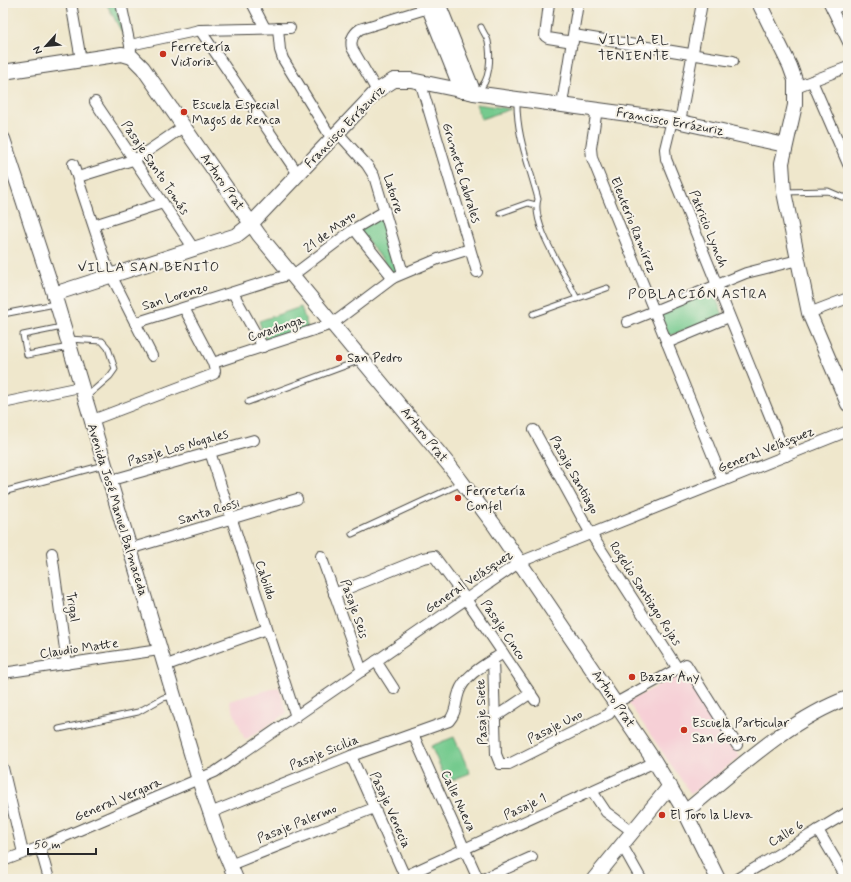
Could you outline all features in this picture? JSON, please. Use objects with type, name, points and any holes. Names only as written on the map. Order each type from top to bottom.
[{"type":"street","points":[[71,3],[81,60]]},
{"type":"street","points":[[252,3],[265,28]]},
{"type":"street","points":[[549,3],[545,36],[548,38],[573,39],[692,54],[733,61]]},
{"type":"street","points":[[562,104],[578,3]]},
{"type":"street","name":"Patricio Lynch","points":[[702,3],[692,54],[676,121],[665,149],[666,158],[786,456]]},
{"type":"street","points":[[759,3],[790,66],[796,87],[795,105],[785,145],[782,173],[784,192],[809,313],[848,404]]},
{"type":"street","points":[[848,3],[831,6],[848,42]]},
{"type":"street","name":"Arturo Prat","points":[[123,4],[131,51],[142,68],[251,224],[462,482],[520,562],[616,703],[670,786],[685,812],[718,879]]},
{"type":"street","points":[[377,91],[352,48],[351,41],[354,34],[363,28],[434,4],[468,92]]},
{"type":"street","name":"Latorre","points":[[278,28],[280,50],[283,59],[335,136],[372,172],[403,273]]},
{"type":"street","points":[[3,72],[122,54],[200,30],[290,28]]},
{"type":"street","points":[[200,30],[298,174]]},
{"type":"street","points":[[796,87],[848,67]]},
{"type":"street","name":"Francisco Errázuriz","points":[[55,299],[111,276],[237,235],[251,224],[377,91],[394,80],[405,79],[420,81],[468,92],[676,121],[785,145]]},
{"type":"street","name":"Grumete Cabrales","points":[[420,81],[477,272]]},
{"type":"street","points":[[812,81],[848,164]]},
{"type":"street","name":"Pasaje Santo Tomás","points":[[95,102],[194,248]]},
{"type":"street","name":"Eleuterio Ramírez","points":[[597,109],[592,143],[592,158],[723,481]]},
{"type":"street","points":[[78,177],[134,160],[183,127]]},
{"type":"street","name":"Avenida José Manuel Balmaceda","points":[[3,139],[55,299],[90,421],[199,780],[210,813],[236,879]]},
{"type":"street","points":[[769,142],[782,173]]},
{"type":"street","points":[[73,164],[111,276],[152,356]]},
{"type":"street","points":[[94,225],[163,203]]},
{"type":"street","name":"21 de Mayo","points":[[291,274],[302,269],[354,229],[385,211]]},
{"type":"street","points":[[354,229],[392,278]]},
{"type":"street","name":"Covadonga","points":[[213,364],[332,324],[392,278],[470,249]]},
{"type":"street","points":[[626,322],[716,284],[758,269],[798,260]]},
{"type":"street","name":"San Lorenzo","points":[[135,323],[291,274]]},
{"type":"street","points":[[233,293],[262,347]]},
{"type":"street","points":[[809,313],[848,298]]},
{"type":"street","points":[[90,421],[212,375],[215,370],[213,364],[184,308]]},
{"type":"street","points":[[667,343],[729,317]]},
{"type":"street","points":[[3,403],[82,393]]},
{"type":"street","name":"Pasaje Santiago","points":[[534,430],[590,534]]},
{"type":"street","name":"General Velásquez","points":[[199,780],[215,772],[520,562],[848,431]]},
{"type":"street","name":"Pasaje Los Nogales","points":[[108,480],[254,440]]},
{"type":"street","name":"Cabildo","points":[[210,452],[296,716]]},
{"type":"street","name":"Santa Rossi","points":[[129,549],[297,499]]},
{"type":"street","name":"Rogelio Santiago Rojas","points":[[590,534],[678,668]]},
{"type":"street","name":"Trigal","points":[[52,553],[67,664]]},
{"type":"street","name":"Pasaje Seis","points":[[321,556],[362,671]]},
{"type":"street","name":"Pasaje Cinco","points":[[334,594],[427,556],[434,556],[466,599],[533,696],[495,717]]},
{"type":"street","points":[[164,666],[267,629]]},
{"type":"street","name":"Claudio Matte","points":[[3,673],[159,650]]},
{"type":"street","points":[[494,659],[503,653]]},
{"type":"street","name":"Pasaje Siete","points":[[494,659],[496,754],[500,764]]},
{"type":"street","name":"Pasaje Sicilia","points":[[210,813],[351,756],[449,721],[455,715],[459,691],[471,675],[494,659]]},
{"type":"street","points":[[376,661],[394,689]]},
{"type":"street","points":[[678,668],[686,664],[738,745]]},
{"type":"street","name":"Pasaje Uno","points":[[500,764],[509,764],[609,714],[616,703],[678,668]]},
{"type":"street","points":[[685,812],[791,727],[812,714],[848,698]]},
{"type":"street","name":"Calle Nueva","points":[[413,734],[478,879]]},
{"type":"street","name":"Pasaje Venecia","points":[[351,756],[405,877]]},
{"type":"street","name":"Pasaje 1","points":[[405,877],[465,848],[655,762]]},
{"type":"street","points":[[3,768],[23,854]]},
{"type":"street","name":"General Vergara","points":[[3,861],[199,780]]},
{"type":"street","points":[[594,879],[670,786]]},
{"type":"street","points":[[592,791],[606,812],[633,832]]},
{"type":"street","name":"Pasaje Palermo","points":[[230,865],[374,808]]},
{"type":"street","name":"Calle 6","points":[[737,879],[848,812]]},
{"type":"street","points":[[818,830],[847,879]]},
{"type":"street","points":[[622,845],[641,879]]},
{"type":"street","points":[[40,847],[49,879]]},
{"type":"street","points":[[483,879],[532,857]]},
{"type":"lane","points":[[468,92],[482,88],[486,80],[489,65],[488,41],[481,27]]},
{"type":"lane","points":[[517,98],[519,129],[523,152],[538,199],[536,205],[539,220],[554,259],[566,276],[577,299]]},
{"type":"lane","points":[[784,192],[828,191],[842,197],[848,197]]},
{"type":"lane","points":[[500,213],[528,203],[536,205]]},
{"type":"lane","points":[[533,314],[607,288]]},
{"type":"lane","points":[[3,314],[55,299]]},
{"type":"lane","points":[[66,337],[28,355],[23,335],[66,337],[102,341],[108,348],[115,369],[110,376],[82,393]]},
{"type":"lane","points":[[248,402],[362,360]]},
{"type":"lane","points":[[3,492],[104,465]]},
{"type":"lane","points":[[352,534],[462,482]]},
{"type":"lane","points":[[59,729],[138,712],[163,698],[173,696]]},
{"type":"shaded area","name":"Escuela Particular San Genaro","points":[[683,672],[740,757],[691,794],[628,702]]},
{"type":"shaded area","points":[[279,687],[287,713],[245,740],[229,701]]},
{"type":"green space","points":[[106,3],[115,3],[124,36]]},
{"type":"green space","points":[[476,104],[511,109],[481,119]]},
{"type":"green space","points":[[382,217],[398,271],[393,273],[359,230]]},
{"type":"green space","points":[[713,291],[723,315],[669,336],[660,313]]},
{"type":"green space","points":[[301,307],[308,328],[266,343],[259,321]]},
{"type":"green space","points":[[454,737],[470,773],[447,782],[431,746]]},
{"type":"place","name":"Ferretería Victoria","points":[[163,54]]},
{"type":"place","name":"Escuela Especial Magos de Renca","points":[[184,112]]},
{"type":"place","name":"San Pedro","points":[[339,358]]},
{"type":"place","name":"Ferretería Confel","points":[[458,498]]},
{"type":"place","name":"Bazar Any","points":[[632,677]]},
{"type":"place","name":"Escuela Particular San Genaro","points":[[684,730]]},
{"type":"place","name":"El Toro la Lleva","points":[[662,815]]},
{"type":"district","name":"VILLA EL TENIENTE","points":[[634,48]]},
{"type":"district","name":"VILLA SAN BENITO","points":[[149,267]]},
{"type":"district","name":"POBLACIÓN ASTRA","points":[[698,294]]}]
